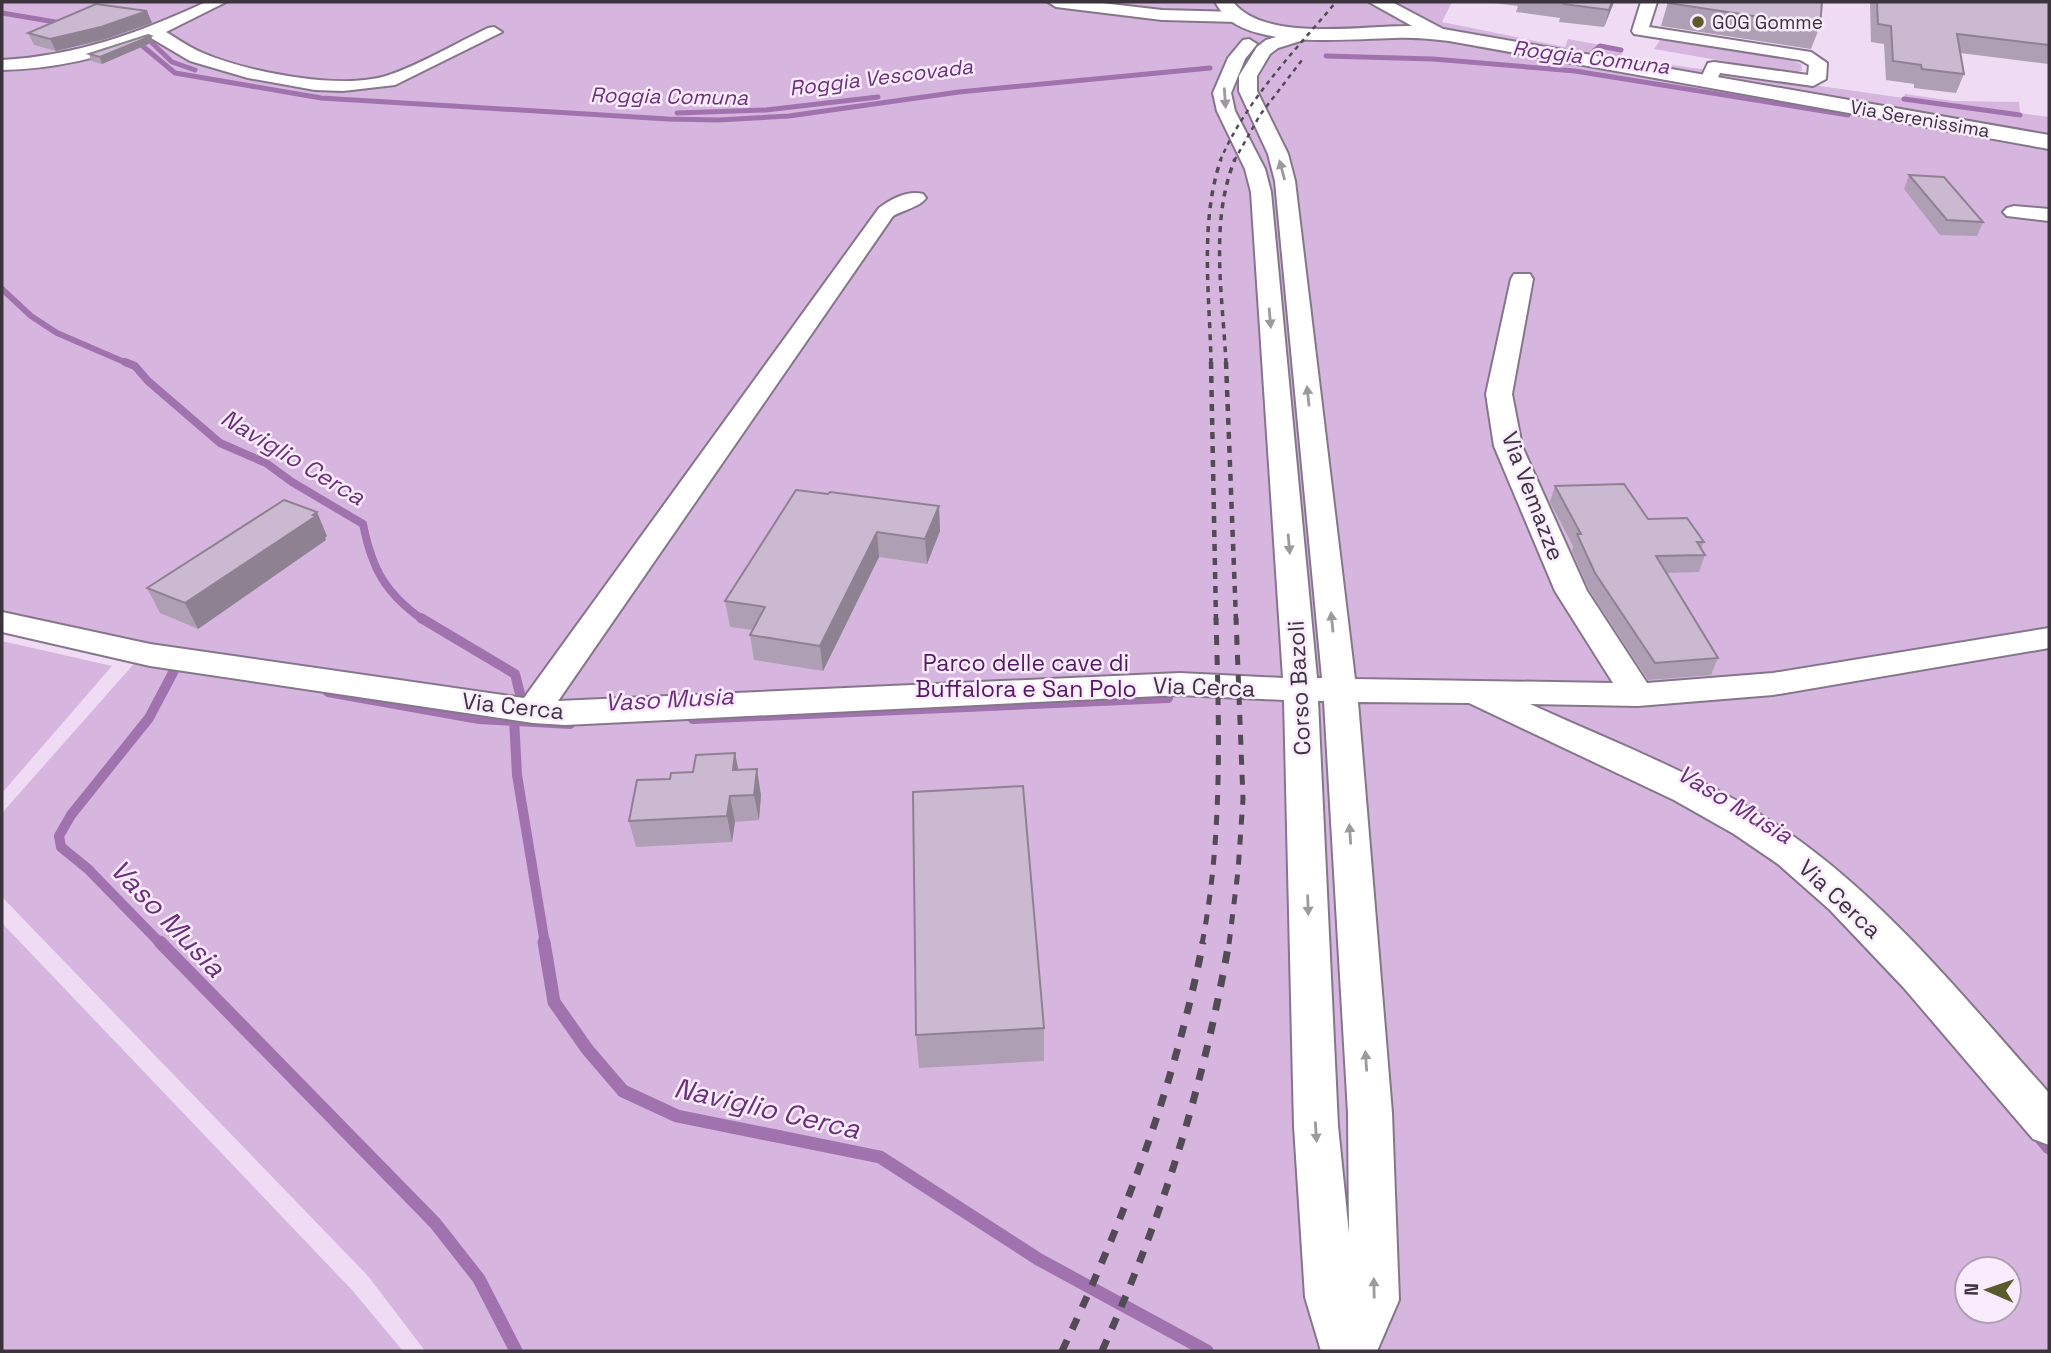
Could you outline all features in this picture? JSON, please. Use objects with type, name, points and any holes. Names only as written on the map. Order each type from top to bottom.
[{"type":"main road","name":"Via Serenissima","points":[[1378,2],[1405,17],[1449,35]]},
{"type":"main road","name":"Via Serenissima","points":[[1229,8],[1261,36],[1342,36],[1388,32],[1449,35],[2048,135]]},
{"type":"main road","points":[[1388,32],[1402,26],[1405,17]]},
{"type":"main road","name":"Via Serenissima","points":[[1791,94],[1928,122],[2048,135]]},
{"type":"street","points":[[2,65],[38,64],[69,59],[149,33],[218,2]]},
{"type":"street","points":[[1056,2],[1162,15],[1196,16],[1229,8]]},
{"type":"street","points":[[1649,2],[1640,31],[1805,56],[1818,63],[1817,79],[1813,81],[1714,67],[1709,80]]},
{"type":"street","points":[[149,33],[159,35],[196,57],[254,74],[315,85],[343,86],[389,81],[494,32]]},
{"type":"street","name":"Corso Bazoli","points":[[1261,36],[1263,51],[1248,76],[1248,91],[1278,154],[1285,181],[1321,690],[1315,1126],[1330,1297],[1348,1351]]},
{"type":"street","name":"Corso Bazoli","points":[[1261,36],[1237,58],[1222,93],[1226,111],[1255,169],[1261,192],[1370,1113],[1374,1300],[1348,1351]]},
{"type":"street","points":[[533,711],[886,212],[898,204],[916,198]]},
{"type":"street","points":[[2014,212],[2049,215]]},
{"type":"street","name":"Via Vemazze","points":[[1522,279],[1499,394],[1508,446],[1571,591],[1638,695]]},
{"type":"street","name":"Via Cerca","points":[[2,622],[150,655],[533,711],[565,713],[1180,684],[1321,690],[1474,692],[1688,792],[1747,824],[1791,854],[1844,899],[1919,976],[2049,1125]]},
{"type":"street","points":[[1474,692],[1638,695],[1773,684],[2049,638]]},
{"type":"green space","name":"Parco delle cave di Buffalora e San Polo","points":[[2,2],[1452,2],[1442,22],[1565,47],[1568,39],[1623,49],[1621,57],[1630,59],[1904,98],[1905,94],[1953,101],[2019,102],[2020,113],[2049,117],[2049,1351],[425,1351],[368,1276],[2,897],[2,813],[147,649],[2,615]]},
{"type":"green space","points":[[1660,40],[1791,60],[1801,64],[1802,71],[1791,73],[1654,49]]},
{"type":"green space","points":[[2,641],[112,666],[2,793]]},
{"type":"green space","points":[[2,923],[352,1290],[403,1351],[2,1351]]},
{"type":"building","points":[[1612,2],[1609,10],[1564,4]]},
{"type":"building","points":[[1668,2],[1822,2],[1820,26]]},
{"type":"building","points":[[1877,2],[2049,2],[2049,45],[1957,34],[1964,74],[1922,69],[1921,65],[1893,61],[1891,26],[1878,24]]},
{"type":"building","points":[[96,4],[147,11],[101,27],[50,39],[28,33]]},
{"type":"building","points":[[151,36],[100,57],[89,54]]},
{"type":"building","points":[[1909,175],[1944,177],[1983,222],[1947,220]]},
{"type":"building","points":[[1624,484],[1648,519],[1687,518],[1704,542],[1697,542],[1705,555],[1656,556],[1718,658],[1655,663],[1595,573],[1577,534],[1581,534],[1555,486]]},
{"type":"building","points":[[796,490],[939,506],[925,539],[877,532],[820,646],[750,635],[765,607],[725,601]]},
{"type":"building","points":[[284,500],[317,512],[313,515],[316,516],[185,603],[147,588]]},
{"type":"building","points":[[735,753],[733,770],[757,769],[754,795],[730,796],[727,816],[629,821],[637,780],[670,779],[671,773],[693,772],[696,755]]},
{"type":"building","points":[[1023,786],[1044,1028],[916,1035],[913,792]]},
{"type":"waterway","name":"Roggia Vescovada","points":[[2,13],[67,24]]},
{"type":"waterway","name":"Roggia Vescovada","points":[[150,41],[172,62],[195,70]]},
{"type":"waterway","name":"Roggia Comuna","points":[[139,43],[175,73],[321,98],[668,119],[718,120],[789,116],[959,92],[1210,68]]},
{"type":"waterway","name":"Roggia Vescovada","points":[[1594,51],[1600,46],[1621,50]]},
{"type":"waterway","name":"Roggia Comuna","points":[[1326,56],[1433,59],[1575,71],[1848,115]]},
{"type":"waterway","name":"Roggia Vescovada","points":[[677,113],[766,110],[878,97]]},
{"type":"waterway","name":"Roggia Vescovada","points":[[1904,99],[2020,115]]},
{"type":"waterway","name":"Naviglio Cerca","points":[[2,289],[31,316],[57,333],[129,364]]},
{"type":"waterway","name":"Naviglio Cerca","points":[[125,362],[135,366],[148,381],[220,443],[266,463],[292,482],[363,524],[371,554],[382,579],[399,600],[423,620]]},
{"type":"waterway","name":"Naviglio Cerca","points":[[421,618],[515,674],[520,694]]},
{"type":"waterway","name":"Vaso Musia","points":[[161,944],[88,869],[61,847],[59,836],[71,815],[149,718],[177,665],[170,664]]},
{"type":"waterway","name":"Vaso Musia","points":[[328,692],[479,719],[514,721]]},
{"type":"waterway","name":"Vaso Musia","points":[[693,719],[1168,698]]},
{"type":"waterway","name":"Vaso Musia","points":[[514,721],[570,724]]},
{"type":"waterway","name":"Naviglio Cerca","points":[[514,721],[517,775],[545,944]]},
{"type":"waterway","name":"Vaso Musia","points":[[160,942],[435,1223],[479,1279],[516,1351]]},
{"type":"waterway","name":"Naviglio Cerca","points":[[544,942],[554,1002],[587,1049],[623,1091],[677,1116],[880,1157],[1038,1259],[1207,1351]]},
{"type":"waterway","name":"Vaso Musia","points":[[2038,1135],[2049,1148]]},
{"type":"railway","points":[[1221,159],[1257,97],[1336,2]]},
{"type":"railway","points":[[1235,160],[1260,115],[1302,60]]},
{"type":"railway","points":[[1211,364],[1208,234],[1214,183],[1221,159]]},
{"type":"railway","points":[[1226,364],[1220,234],[1222,208],[1235,160]]},
{"type":"railway","points":[[1211,362],[1216,620]]},
{"type":"railway","points":[[1226,362],[1236,620]]},
{"type":"railway","points":[[1202,944],[1213,863],[1218,781],[1216,618]]},
{"type":"railway","points":[[1229,944],[1243,799],[1236,618]]},
{"type":"railway","points":[[1062,1351],[1106,1252],[1145,1151],[1178,1048],[1203,942]]},
{"type":"railway","points":[[1102,1351],[1144,1250],[1179,1151],[1207,1049],[1229,942]]},
{"type":"place","name":"GOG Gomme","points":[[1698,22]]}]
